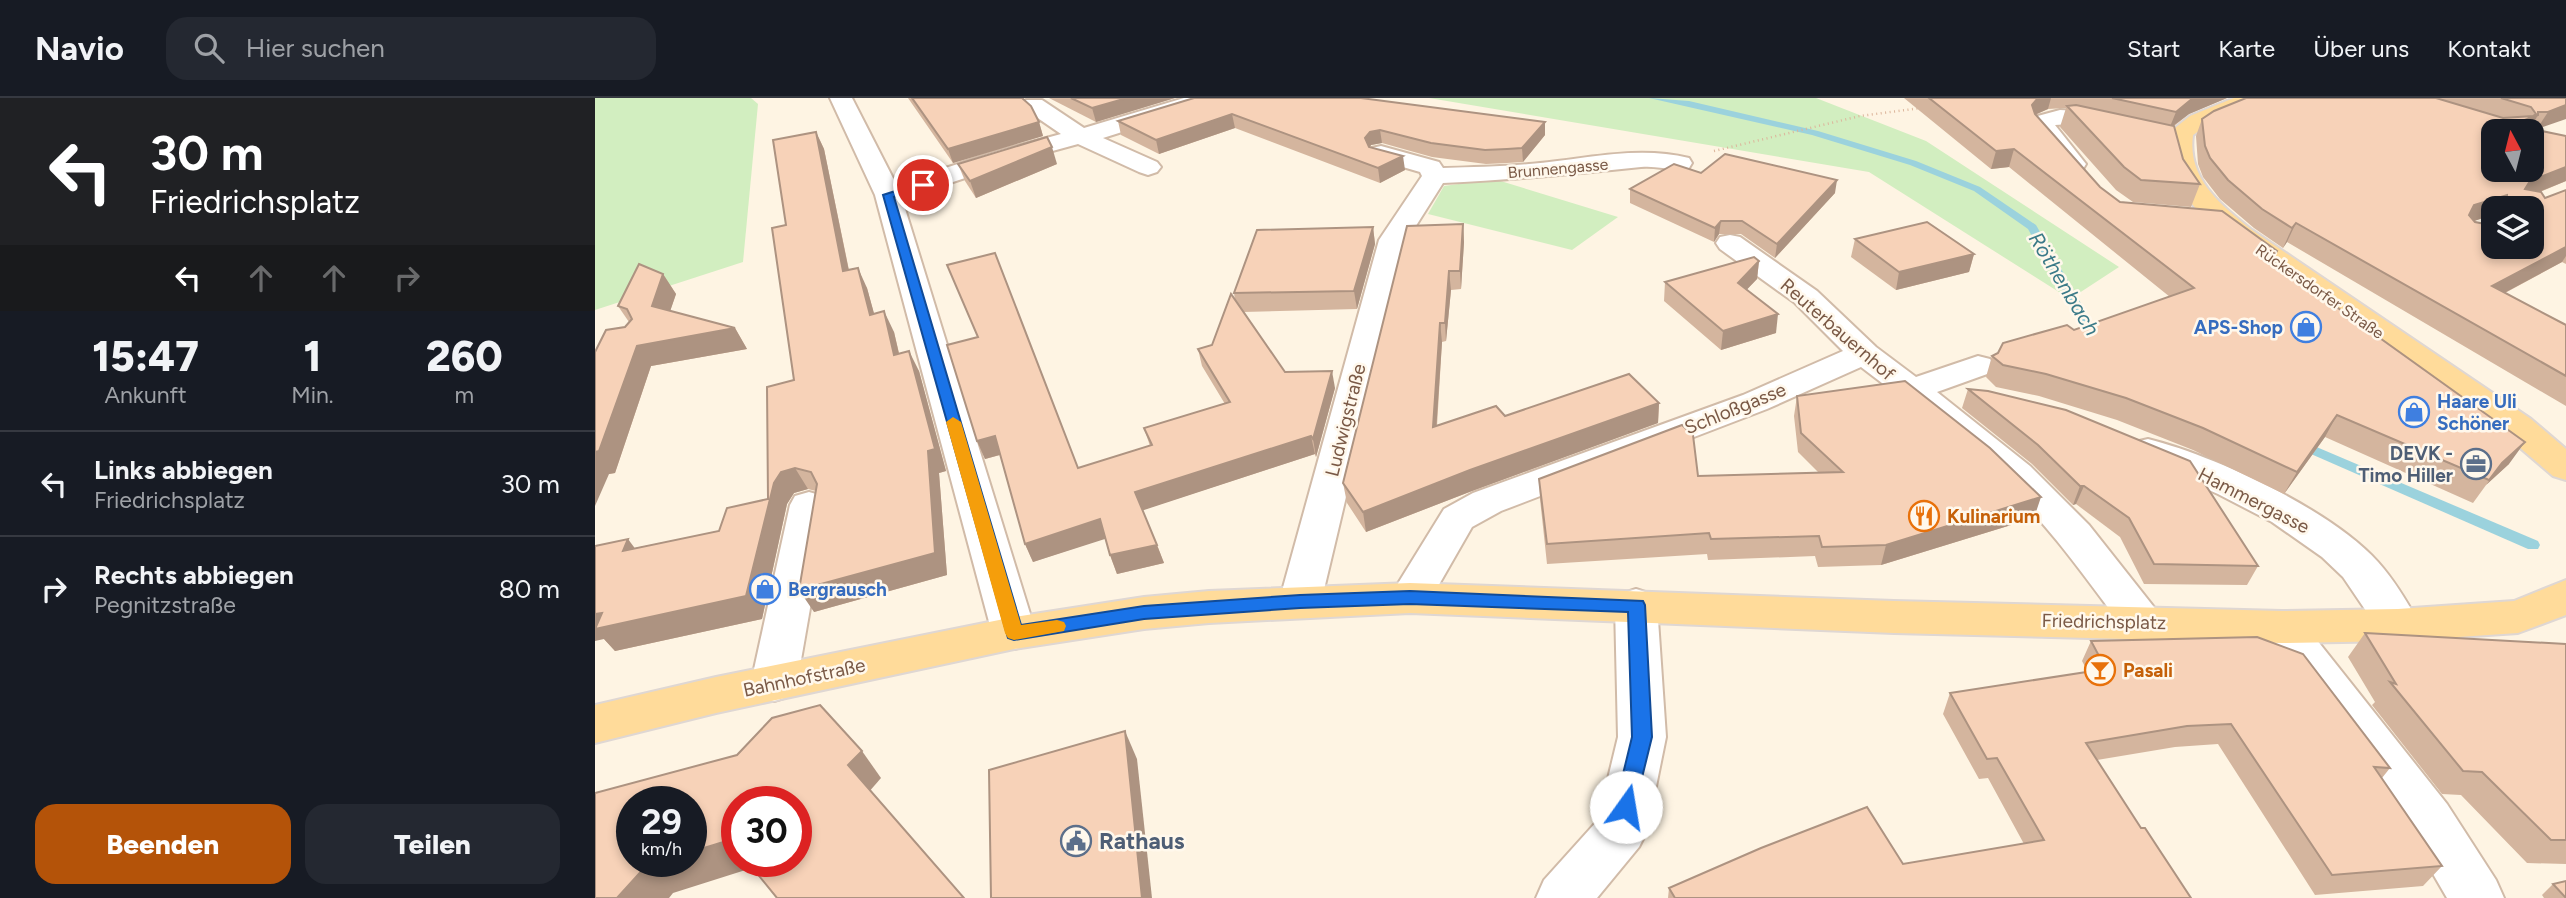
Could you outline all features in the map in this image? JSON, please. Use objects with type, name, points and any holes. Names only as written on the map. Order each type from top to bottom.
[{"type":"main road","points":[[2150,127],[2182,132],[2198,121],[2254,98]]},
{"type":"main road","name":"Rückersdorfer Straße","points":[[2150,127],[2179,161],[2203,201],[2223,220],[2284,266],[2518,427],[2566,468]]},
{"type":"main road","name":"Friedrichsplatz","points":[[1014,633],[1144,613],[1300,602],[1410,598],[1894,617],[2282,627],[2398,625],[2518,617],[2554,603],[2566,595]]},
{"type":"main road","name":"Bahnhofstraße","points":[[595,724],[1014,633]]},
{"type":"street","points":[[841,98],[888,195],[1014,633]]},
{"type":"street","points":[[888,195],[1007,156],[1124,125],[1206,98]]},
{"type":"street","points":[[1034,105],[1079,136],[1148,167]]},
{"type":"street","points":[[2088,179],[2044,130],[2042,122],[2070,117],[2150,127]]},
{"type":"street","points":[[1381,153],[1430,167],[1435,176]]},
{"type":"street","name":"Brunnengasse","points":[[1435,176],[1529,172],[1646,159],[1691,158]]},
{"type":"street","name":"Ludwigstraße","points":[[1300,602],[1393,240],[1435,176]]},
{"type":"street","points":[[2181,217],[2223,220]]},
{"type":"street","name":"Reuterbauernhof","points":[[1730,243],[1806,297],[1864,354],[1966,431],[2017,474],[2075,535],[2142,622]]},
{"type":"street","name":"Schloßgasse","points":[[1410,598],[1458,518],[1487,502],[1755,402],[1864,354]]},
{"type":"street","points":[[1911,390],[1981,382]]},
{"type":"street","name":"Hammergasse","points":[[2121,439],[2207,474],[2308,525],[2360,568],[2398,625]]},
{"type":"street","points":[[774,683],[809,505]]},
{"type":"street","points":[[1563,898],[1621,831],[1642,737],[1636,605]]},
{"type":"street","points":[[2282,627],[2429,820],[2477,898]]},
{"type":"path","points":[[1691,158],[1860,116],[1914,111],[1924,106]]},
{"type":"green space","points":[[595,98],[751,98],[758,104],[743,262],[595,310]]},
{"type":"green space","points":[[1429,98],[1816,98],[1926,141],[2119,267],[2070,299],[1869,172]]},
{"type":"green space","points":[[1494,179],[1618,217],[1572,250],[1428,214],[1444,186]]},
{"type":"building","points":[[912,98],[1022,98],[1031,106],[1039,122],[948,149]]},
{"type":"building","points":[[1071,98],[1127,98],[1092,108]]},
{"type":"building","points":[[1194,98],[1361,98],[1545,122],[1522,148],[1507,149],[1485,150],[1431,143],[1380,130],[1370,132],[1365,138],[1369,147],[1403,156],[1378,168],[1232,114],[1156,140],[1118,121]]},
{"type":"building","points":[[1929,98],[2039,98],[2032,105],[2035,114],[2100,187],[2120,202],[2222,211],[2277,251],[2271,260],[2525,442],[2502,463],[2489,480],[2337,415],[2297,472],[2203,428],[2126,398],[2046,374],[2003,365],[1992,356],[1998,353],[2003,343],[2067,325],[2074,330],[2194,288],[2014,149],[1996,151]]},
{"type":"building","points":[[2112,98],[2193,98],[2176,112]]},
{"type":"building","points":[[2246,98],[2436,98],[2503,118],[2536,114],[2531,107],[2501,98],[2566,98],[2566,105],[2548,112],[2538,112],[2538,115],[2527,119],[2481,119],[2481,182],[2529,182],[2525,189],[2541,192],[2544,196],[2481,196],[2481,203],[2474,205],[2469,215],[2475,222],[2481,223],[2481,259],[2543,259],[2492,286],[2566,325],[2566,376],[2296,223],[2292,228],[2262,209],[2228,180],[2210,158],[2205,146],[2202,119]]},
{"type":"building","points":[[2076,105],[2174,126],[2183,159],[2200,184],[2141,180],[2124,167],[2067,106]]},
{"type":"building","points":[[816,132],[843,271],[858,268],[870,315],[884,311],[894,355],[909,351],[935,449],[928,451],[935,553],[799,590],[817,484],[811,472],[795,468],[781,472],[774,483],[746,596],[595,629],[602,613],[595,614],[595,546],[628,539],[623,551],[719,531],[727,508],[768,499],[767,387],[794,380],[772,228],[786,225],[773,140]]},
{"type":"building","points":[[2545,132],[2566,136],[2566,167],[2545,175]]},
{"type":"building","points":[[1047,137],[1052,147],[970,181],[958,164]]},
{"type":"building","points":[[1725,154],[1837,180],[1777,244],[1742,221],[1721,221],[1715,228],[1630,189],[1674,164],[1701,173]]},
{"type":"building","points":[[2566,190],[2566,247],[2544,259],[2544,196]]},
{"type":"building","points":[[1927,222],[1974,254],[1899,272],[1855,239]]},
{"type":"building","points":[[1463,224],[1460,271],[1449,271],[1445,323],[1440,323],[1433,427],[1496,406],[1505,416],[1629,374],[1659,403],[1470,470],[1363,512],[1343,483],[1407,226]]},
{"type":"building","points":[[1373,227],[1354,291],[1234,293],[1257,230]]},
{"type":"building","points":[[995,253],[1078,468],[1152,445],[1144,428],[1230,402],[1198,349],[1212,345],[1231,294],[1285,372],[1332,371],[1313,439],[1311,436],[1135,492],[1157,545],[1110,555],[1100,519],[1025,544],[995,436],[977,441],[947,345],[978,337],[947,265]]},
{"type":"building","points":[[1754,257],[1759,261],[1738,283],[1778,314],[1723,331],[1665,282]]},
{"type":"building","points":[[639,264],[663,274],[652,306],[735,328],[637,346],[599,451],[595,452],[595,352],[606,330],[625,327],[632,319],[627,309],[618,306]]},
{"type":"building","points":[[1905,381],[1990,448],[2041,497],[1886,545],[1822,547],[1819,536],[1711,539],[1709,533],[1547,544],[1539,479],[1682,425],[1693,435],[1698,476],[1843,472],[1801,433],[1797,396]]},
{"type":"building","points":[[1968,389],[1988,391],[2066,410],[2190,461],[2258,566],[2154,564],[2129,518],[2084,486],[2080,486],[2038,445]]},
{"type":"building","points":[[2365,633],[2566,644],[2566,840],[2551,840],[2482,772],[2463,771],[2390,682],[2396,684]]},
{"type":"building","points":[[2257,637],[2303,654],[2390,768],[2374,767],[2442,866],[2332,875],[2231,724],[2187,726],[2086,743],[2141,828],[2145,828],[2191,898],[1675,898],[1669,888],[1761,848],[1867,807],[1903,864],[2044,840],[1997,758],[1987,759],[1950,693],[2106,669],[2091,641]]},
{"type":"building","points":[[820,705],[862,751],[848,765],[964,898],[777,898],[760,877],[812,877],[812,786],[721,786],[721,843],[707,847],[707,786],[621,786],[737,755],[772,718]]},
{"type":"building","name":"Rathaus","points":[[1125,731],[1142,898],[991,898],[989,770]]},
{"type":"building","points":[[616,787],[616,877],[636,877],[617,898],[595,898],[595,793]]},
{"type":"building","points":[[2566,881],[2566,898],[2553,884]]},
{"type":"waterway","name":"Röthenbach","points":[[1653,98],[1689,103],[1815,133],[1913,163],[1977,189],[2032,227],[2096,340]]},
{"type":"waterway","name":"Röthenbach","points":[[2300,444],[2533,545]]},
{"type":"slow traffic","points":[[953,422],[1014,633],[1057,626]]},
{"type":"place","name":"APS-Shop","points":[[2306,327]]},
{"type":"place","name":"Haare Uli Schöner","points":[[2414,412]]},
{"type":"place","name":"DEVK - Timo Hiller","points":[[2476,464]]},
{"type":"place","name":"Kulinarium","points":[[1924,516]]},
{"type":"place","name":"Bergrausch","points":[[765,589]]},
{"type":"place","name":"Pasali","points":[[2100,670]]},
{"type":"place","name":"Rathaus","points":[[1076,841]]},
{"type":"route","points":[[923,185],[888,195],[1014,633],[1144,613],[1300,602],[1410,598],[1636,605],[1642,737],[1626,807]]}]
